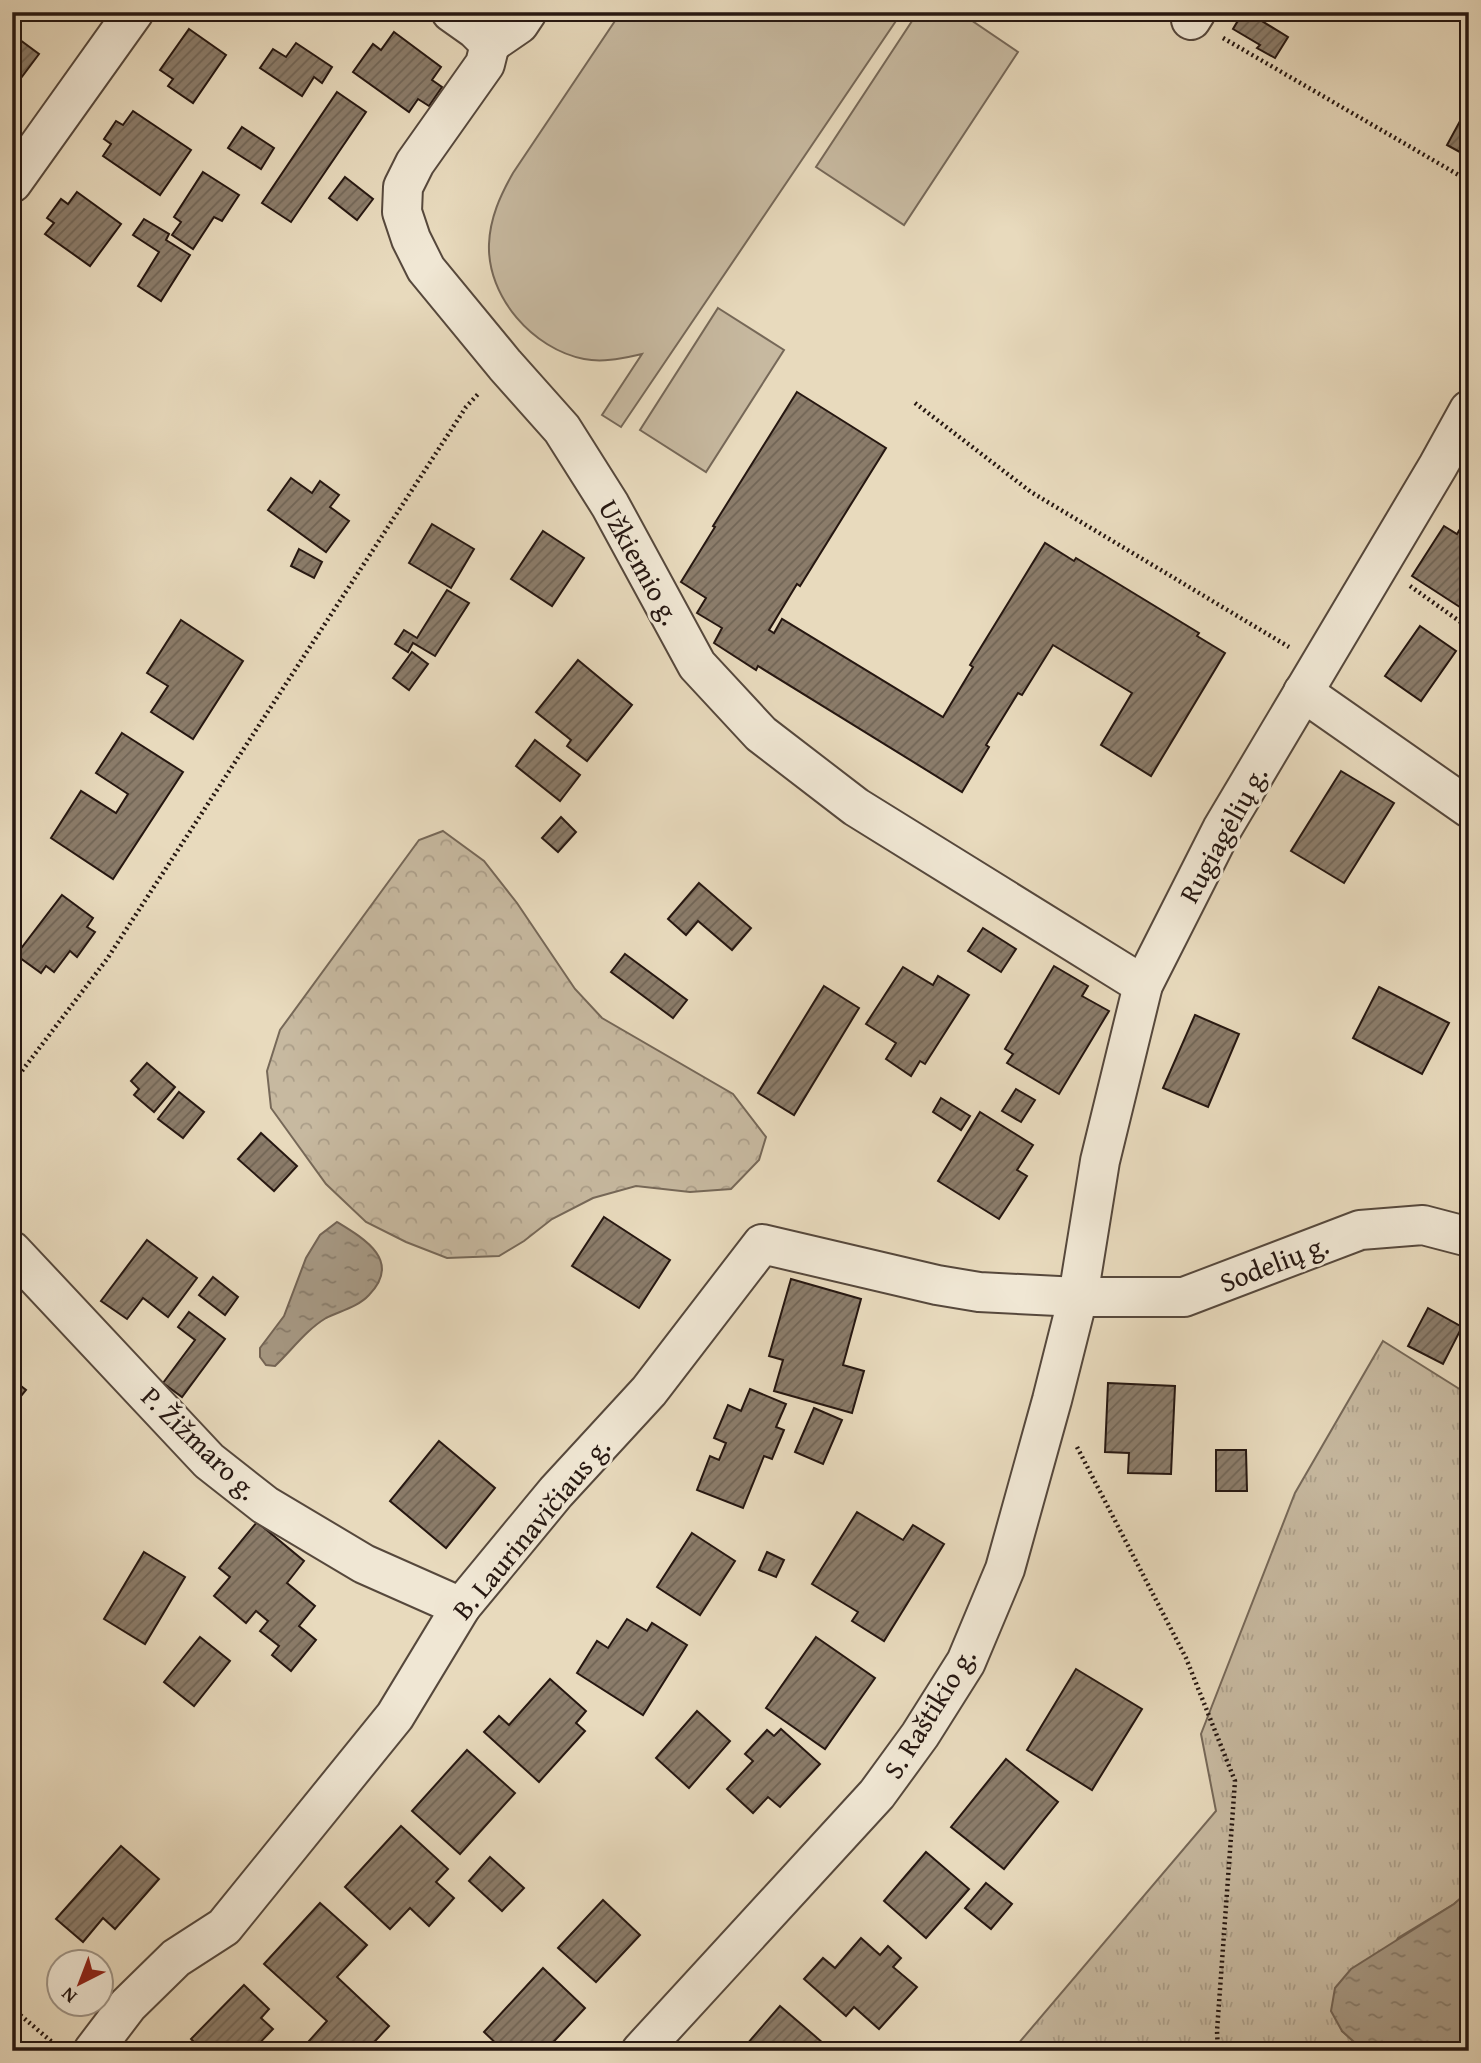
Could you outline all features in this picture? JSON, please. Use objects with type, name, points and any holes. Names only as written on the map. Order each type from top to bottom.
[{"type":"street","points":[[12,183],[134,12]]},
{"type":"street","points":[[451,12],[490,44],[519,24],[527,12]]},
{"type":"street","name":"Užkiemio g.","points":[[490,44],[485,64],[409,175],[403,187],[402,212],[411,239],[426,269],[562,429],[610,505],[697,666],[761,734],[856,807],[1143,985]]},
{"type":"street","name":"Rugiagėlių g.","points":[[1078,1297],[1100,1161],[1143,985],[1222,829],[1469,410]]},
{"type":"street","points":[[1311,678],[1469,808]]},
{"type":"street","name":"Sodelių g.","points":[[1078,1297],[1184,1297],[1360,1230],[1423,1226],[1469,1237]]},
{"type":"street","name":"B. Laurinavičiaus g.","points":[[93,2051],[128,2006],[176,1958],[224,1927],[395,1716],[461,1607],[556,1492],[649,1391],[762,1244],[937,1285],[979,1292],[1078,1297]]},
{"type":"street","name":"P. Žižmaro g.","points":[[12,1251],[209,1461],[265,1505],[364,1564],[461,1607]]},
{"type":"street","name":"S. Raštikio g.","points":[[641,2051],[877,1794],[920,1735],[966,1662],[1005,1570],[1078,1297]]},
{"type":"path","points":[[1194,16],[1469,181]]},
{"type":"path","points":[[12,1084],[107,959],[466,407],[505,365]]},
{"type":"path","points":[[915,403],[1031,492],[1311,678]]},
{"type":"path","points":[[1379,564],[1469,628]]},
{"type":"path","points":[[1052,1400],[1186,1658],[1235,1781],[1217,2031],[1218,2051]]},
{"type":"path","points":[[12,2008],[62,2051]]},
{"type":"green space","points":[[621,12],[902,12],[621,427],[602,415],[642,354],[613,360],[591,360],[565,353],[547,344],[517,318],[505,301],[490,264],[489,244],[496,207],[513,173]]},
{"type":"green space","points":[[918,12],[959,12],[1018,52],[904,225],[816,167]]},
{"type":"green space","points":[[718,308],[784,350],[706,472],[640,430]]},
{"type":"green space","points":[[443,831],[484,861],[517,903],[575,989],[602,1018],[733,1094],[766,1137],[759,1160],[731,1189],[690,1192],[636,1186],[593,1198],[552,1219],[499,1256],[447,1258],[366,1222],[326,1184],[271,1108],[267,1071],[280,1030],[419,840]]},
{"type":"green space","points":[[1383,1341],[1469,1395],[1469,1891],[1454,1904],[1398,1938],[1342,2031],[1364,2051],[1012,2051],[1216,1811],[1201,1734],[1295,1493]]},
{"type":"water","points":[[337,1222],[376,1252],[381,1261],[382,1272],[378,1283],[360,1303],[319,1323],[275,1366],[266,1365],[260,1357],[260,1348],[284,1316],[306,1258],[320,1235]]},
{"type":"water","points":[[1469,1891],[1469,2051],[1364,2051],[1342,2031],[1331,2011],[1335,1988],[1351,1969],[1454,1904]]},
{"type":"building","points":[[1243,12],[1288,37],[1275,58],[1257,48],[1260,45],[1233,29]]},
{"type":"building","points":[[189,29],[226,55],[193,103],[168,86],[173,79],[160,70]]},
{"type":"building","points":[[394,32],[441,67],[432,80],[442,87],[429,106],[418,99],[409,112],[353,72],[373,44],[381,50]]},
{"type":"building","points":[[12,34],[39,54],[12,90]]},
{"type":"building","points":[[296,43],[332,67],[322,83],[314,77],[302,96],[260,68],[273,49],[286,57]]},
{"type":"building","points":[[337,92],[366,112],[291,222],[262,203]]},
{"type":"building","points":[[133,111],[191,150],[160,195],[103,156],[111,144],[104,139],[116,121],[123,125]]},
{"type":"building","points":[[1460,121],[1469,126],[1469,157],[1447,145]]},
{"type":"building","points":[[242,127],[274,148],[261,169],[228,148]]},
{"type":"building","points":[[203,172],[239,195],[222,221],[214,217],[193,249],[172,235],[181,222],[174,217]]},
{"type":"building","points":[[345,177],[373,199],[357,220],[329,198]]},
{"type":"building","points":[[77,192],[121,224],[90,266],[45,234],[54,223],[47,218],[61,199],[68,204]]},
{"type":"building","points":[[144,219],[169,234],[166,240],[190,255],[161,301],[138,286],[159,252],[133,235]]},
{"type":"building","points":[[797,392],[886,448],[800,586],[797,584],[769,630],[774,633],[782,619],[943,717],[973,667],[970,665],[1045,543],[1074,561],[1076,558],[1199,633],[1197,636],[1225,653],[1151,776],[1101,745],[1132,693],[1053,645],[1022,695],[1018,693],[986,745],[989,747],[962,792],[758,666],[756,670],[714,643],[722,628],[697,613],[706,598],[681,582]]},
{"type":"building","points":[[291,478],[312,493],[320,481],[339,495],[330,507],[349,521],[326,552],[268,510]]},
{"type":"building","points":[[1466,519],[1469,521],[1469,613],[1412,576],[1444,526],[1457,534]]},
{"type":"building","points":[[432,524],[474,549],[451,588],[409,563]]},
{"type":"building","points":[[543,531],[584,558],[552,606],[511,579]]},
{"type":"building","points":[[299,549],[322,562],[314,578],[291,566]]},
{"type":"building","points":[[447,590],[469,603],[435,656],[413,643],[408,652],[395,644],[404,630],[417,638]]},
{"type":"building","points":[[181,620],[243,661],[193,739],[151,712],[168,686],[147,673]]},
{"type":"building","points":[[1420,626],[1456,651],[1421,701],[1385,676]]},
{"type":"building","points":[[412,652],[428,664],[409,690],[393,678]]},
{"type":"building","points":[[578,660],[632,705],[587,761],[567,746],[571,740],[536,712]]},
{"type":"building","points":[[122,733],[183,772],[113,879],[51,838],[81,791],[116,813],[128,794],[96,773]]},
{"type":"building","points":[[535,740],[580,775],[560,801],[516,766]]},
{"type":"building","points":[[1341,771],[1394,803],[1344,883],[1291,851]]},
{"type":"building","points":[[561,817],[576,832],[558,852],[542,838]]},
{"type":"building","points":[[699,883],[751,928],[732,950],[698,921],[686,935],[668,919]]},
{"type":"building","points":[[62,895],[93,918],[87,927],[95,932],[77,957],[70,951],[54,972],[46,966],[41,973],[16,955]]},
{"type":"building","points":[[983,928],[1016,949],[1001,972],[968,951]]},
{"type":"building","points":[[625,954],[687,1000],[673,1018],[611,972]]},
{"type":"building","points":[[1054,966],[1088,986],[1082,996],[1109,1011],[1059,1094],[1007,1063],[1013,1054],[1005,1049]]},
{"type":"building","points":[[903,967],[933,985],[938,976],[969,995],[925,1064],[920,1061],[911,1076],[886,1059],[896,1043],[866,1024]]},
{"type":"building","points":[[824,986],[859,1008],[794,1115],[758,1093]]},
{"type":"building","points":[[1379,987],[1449,1023],[1422,1074],[1353,1038]]},
{"type":"building","points":[[1195,1015],[1239,1034],[1208,1107],[1163,1088]]},
{"type":"building","points":[[147,1063],[175,1087],[154,1112],[134,1095],[139,1089],[131,1081]]},
{"type":"building","points":[[1016,1089],[1035,1100],[1021,1122],[1002,1111]]},
{"type":"building","points":[[179,1092],[204,1112],[183,1138],[158,1119]]},
{"type":"building","points":[[941,1098],[970,1116],[961,1130],[933,1112]]},
{"type":"building","points":[[980,1112],[1033,1145],[1017,1170],[1027,1176],[999,1219],[938,1181]]},
{"type":"building","points":[[261,1133],[297,1166],[274,1191],[238,1159]]},
{"type":"building","points":[[604,1217],[670,1260],[639,1308],[572,1266]]},
{"type":"building","points":[[147,1240],[197,1278],[168,1317],[143,1298],[127,1319],[101,1301]]},
{"type":"building","points":[[213,1277],[238,1297],[225,1315],[199,1295]]},
{"type":"building","points":[[791,1279],[861,1299],[843,1365],[864,1371],[852,1413],[774,1391],[783,1360],[769,1356]]},
{"type":"building","points":[[1428,1308],[1462,1327],[1443,1364],[1408,1346]]},
{"type":"building","points":[[189,1312],[225,1339],[182,1397],[163,1383],[195,1340],[178,1327]]},
{"type":"building","points":[[12,1379],[26,1390],[12,1407]]},
{"type":"building","points":[[1108,1383],[1175,1386],[1171,1474],[1128,1473],[1129,1453],[1105,1452]]},
{"type":"building","points":[[750,1389],[786,1404],[776,1427],[784,1430],[772,1459],[764,1456],[743,1508],[697,1490],[710,1456],[719,1460],[726,1443],[714,1438],[728,1405],[741,1411]]},
{"type":"building","points":[[814,1408],[842,1420],[823,1464],[795,1452]]},
{"type":"building","points":[[439,1441],[495,1488],[446,1548],[390,1501]]},
{"type":"building","points":[[1216,1450],[1246,1450],[1247,1491],[1216,1491]]},
{"type":"building","points":[[857,1512],[903,1540],[913,1525],[944,1544],[884,1641],[852,1621],[858,1612],[812,1584]]},
{"type":"building","points":[[257,1522],[304,1561],[287,1583],[315,1606],[299,1626],[316,1640],[291,1671],[272,1655],[279,1646],[260,1631],[268,1621],[256,1611],[246,1623],[214,1596],[230,1577],[219,1568]]},
{"type":"building","points":[[692,1533],[735,1561],[700,1615],[657,1587]]},
{"type":"building","points":[[144,1552],[185,1577],[145,1644],[104,1619]]},
{"type":"building","points":[[767,1552],[784,1560],[776,1577],[759,1570]]},
{"type":"building","points":[[627,1619],[647,1631],[652,1623],[687,1645],[643,1715],[577,1673],[597,1641],[608,1648]]},
{"type":"building","points":[[200,1637],[230,1661],[194,1706],[164,1682]]},
{"type":"building","points":[[816,1637],[875,1678],[825,1749],[766,1708]]},
{"type":"building","points":[[1076,1669],[1142,1709],[1092,1790],[1027,1750]]},
{"type":"building","points":[[550,1679],[586,1711],[576,1723],[585,1731],[539,1782],[484,1732],[499,1716],[509,1725]]},
{"type":"building","points":[[697,1711],[730,1741],[689,1788],[656,1758]]},
{"type":"building","points":[[781,1729],[820,1764],[780,1807],[768,1797],[753,1813],[727,1789],[753,1761],[745,1754],[767,1730],[774,1736]]},
{"type":"building","points":[[467,1750],[515,1793],[460,1854],[412,1811]]},
{"type":"building","points":[[1006,1759],[1058,1802],[1004,1869],[951,1827]]},
{"type":"building","points":[[401,1826],[448,1869],[436,1882],[454,1898],[429,1926],[410,1908],[390,1929],[345,1887]]},
{"type":"building","points":[[121,1846],[159,1879],[115,1929],[103,1918],[83,1942],[56,1919]]},
{"type":"building","points":[[926,1852],[969,1889],[926,1938],[884,1901]]},
{"type":"building","points":[[490,1857],[524,1888],[502,1911],[469,1881]]},
{"type":"building","points":[[986,1883],[1012,1904],[991,1929],[965,1908]]},
{"type":"building","points":[[603,1900],[640,1935],[596,1982],[558,1948]]},
{"type":"building","points":[[320,1903],[367,1945],[337,1977],[389,2026],[366,2051],[300,2051],[327,2021],[264,1964]]},
{"type":"building","points":[[861,1938],[880,1955],[888,1946],[901,1958],[893,1967],[917,1987],[879,2029],[854,2007],[846,2016],[804,1979],[823,1958],[835,1968]]},
{"type":"building","points":[[543,1968],[585,2008],[545,2051],[504,2051],[484,2032]]},
{"type":"building","points":[[244,1985],[269,2009],[261,2018],[273,2029],[252,2051],[203,2051],[191,2039]]},
{"type":"building","points":[[780,2006],[823,2043],[816,2051],[741,2051]]}]
